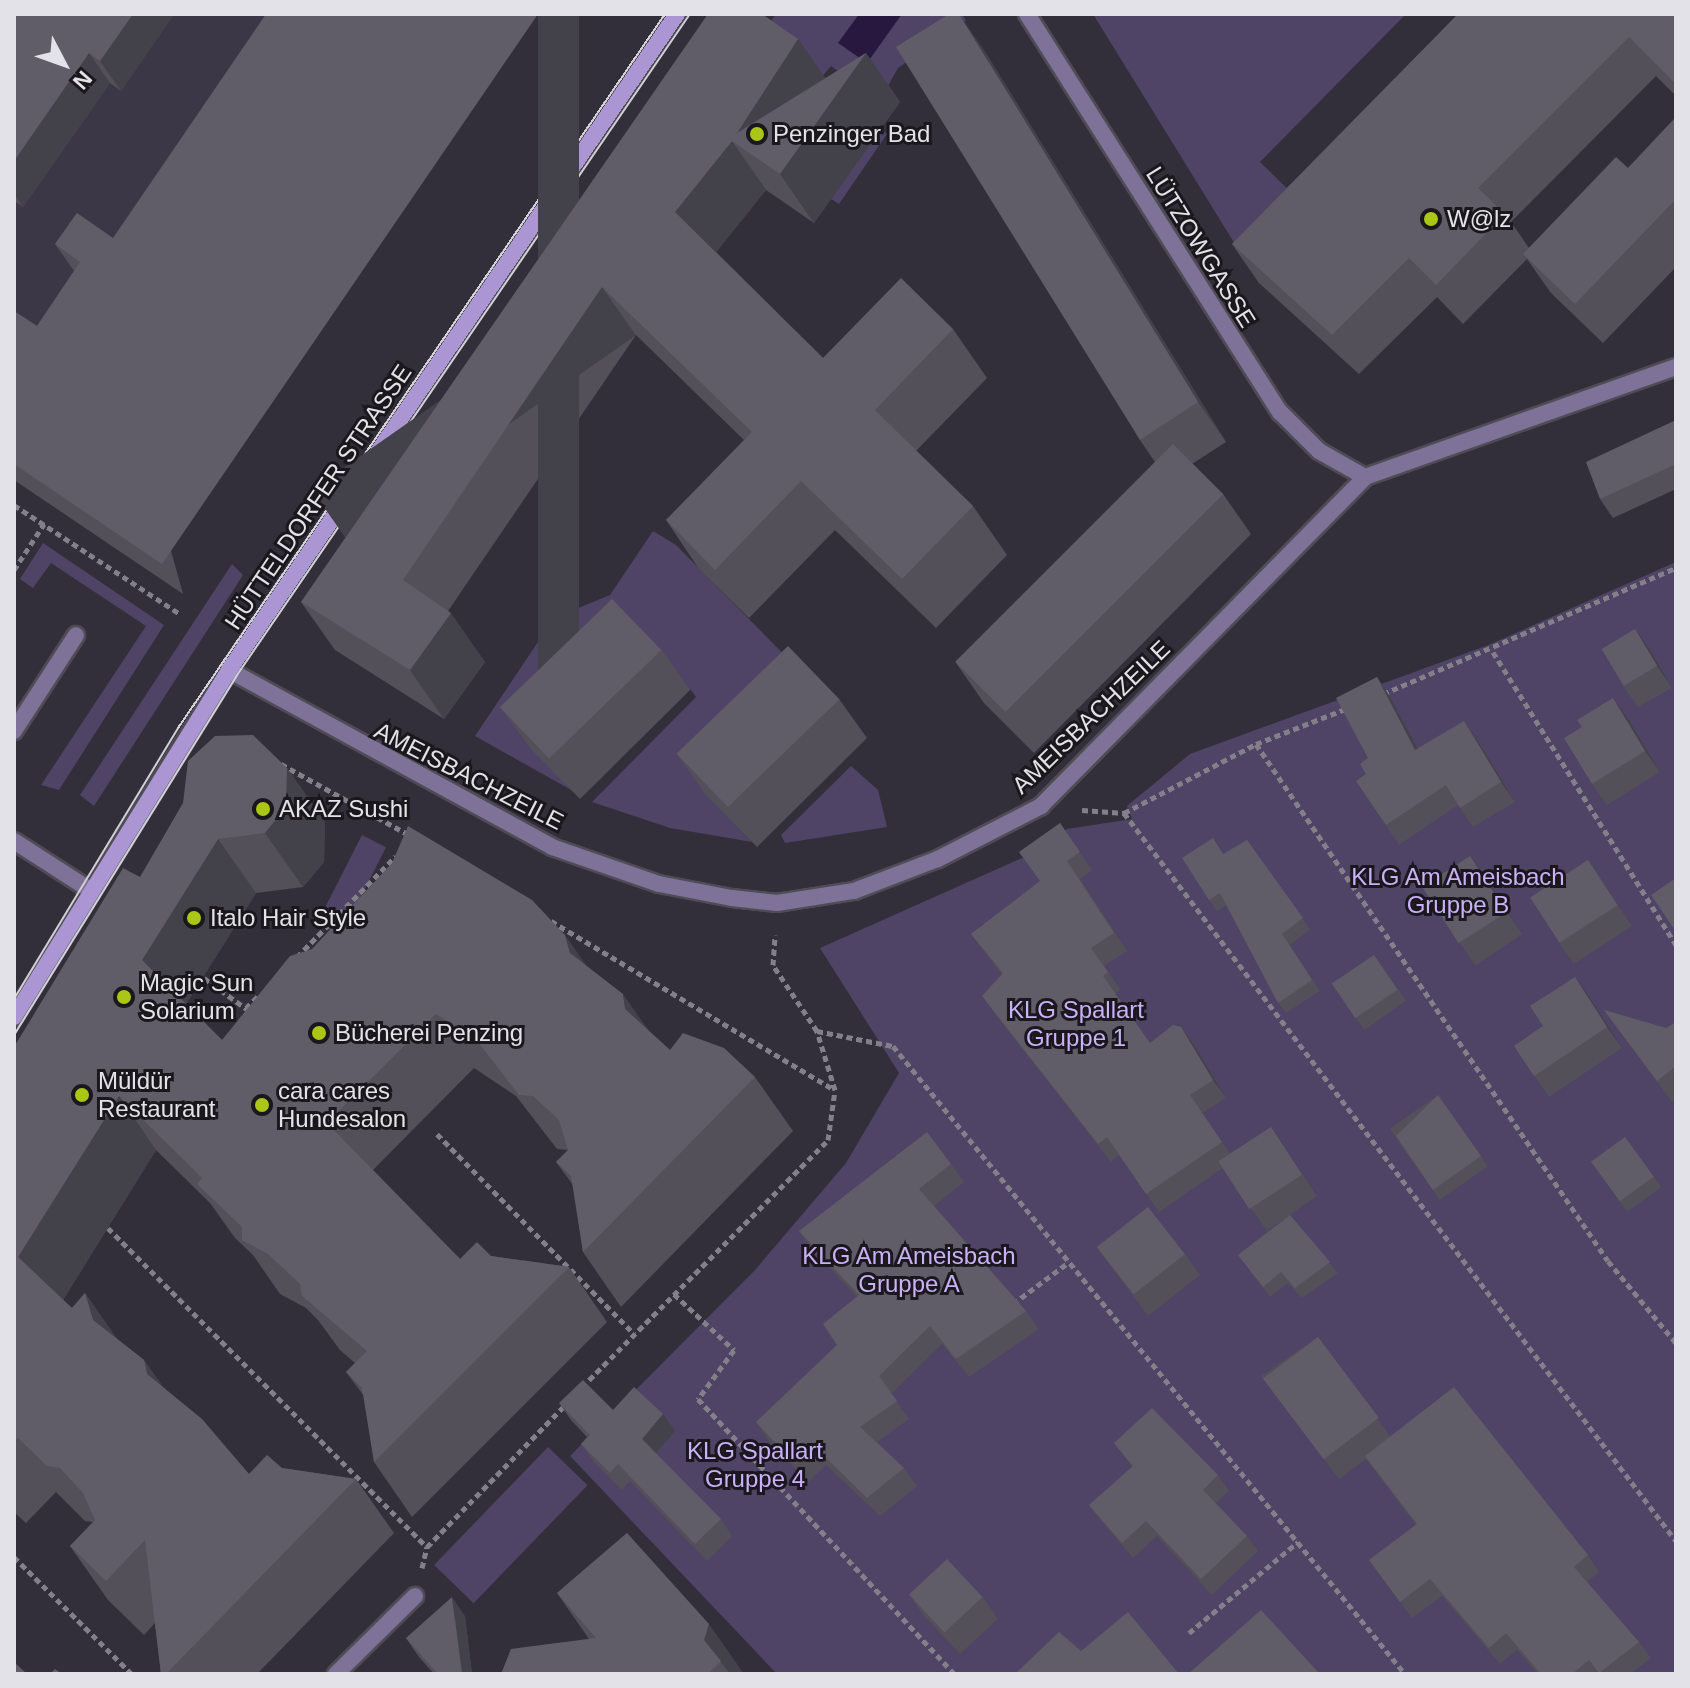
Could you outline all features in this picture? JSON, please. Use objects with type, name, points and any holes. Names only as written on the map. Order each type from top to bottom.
[{"type":"main road","name":"HÜTTELDORFER STRASSE","points":[[14,1017],[229,670],[677,14]]},
{"type":"street","name":"LÜTZOWGASSE","points":[[1027,14],[1280,412],[1319,451],[1365,477]]},
{"type":"street","name":"AMEISBACHZEILE","points":[[229,670],[552,847],[659,884],[777,903],[854,891],[938,859],[1041,806],[1365,477],[1676,367]]},
{"type":"street","points":[[14,731],[76,635]]},
{"type":"street","points":[[14,841],[90,890]]},
{"type":"street","points":[[336,1674],[415,1596]]},
{"type":"path","points":[[14,505],[180,614]]},
{"type":"path","points":[[14,570],[44,524]]},
{"type":"path","points":[[1374,698],[1493,652],[1676,568]]},
{"type":"path","points":[[1493,652],[1676,945]]},
{"type":"path","points":[[1041,806],[1124,813],[1256,744],[1360,704]]},
{"type":"path","points":[[1256,744],[1608,1261],[1676,1343]]},
{"type":"path","points":[[270,757],[414,838],[291,963]]},
{"type":"path","points":[[1124,813],[1676,1541]]},
{"type":"path","points":[[415,1596],[427,1547],[828,1140],[835,1090],[817,1031],[773,965],[777,903]]},
{"type":"path","points":[[537,913],[835,1090]]},
{"type":"path","points":[[204,978],[254,1017]]},
{"type":"path","points":[[246,1008],[268,986]]},
{"type":"path","points":[[817,1031],[893,1046],[1405,1674]]},
{"type":"path","points":[[437,1134],[634,1334]]},
{"type":"path","points":[[108,1228],[427,1547]]},
{"type":"path","points":[[1008,1309],[1069,1261]]},
{"type":"path","points":[[674,1294],[734,1350],[698,1399],[954,1674]]},
{"type":"path","points":[[1189,1633],[1298,1542]]},
{"type":"path","points":[[14,1557],[132,1674]]},
{"type":"shaded area","points":[[14,14],[307,14],[112,364],[14,326]]},
{"type":"shaded area","points":[[859,14],[902,14],[867,63],[838,43]]},
{"type":"green space","points":[[776,14],[962,14],[966,21],[898,68],[869,120],[887,134],[839,204],[831,199],[876,136],[859,122],[841,73],[831,66],[820,79],[759,38]]},
{"type":"green space","points":[[1093,14],[1406,14],[1260,162],[1321,221],[1259,283]]},
{"type":"green space","points":[[653,531],[676,545],[815,686],[706,794],[752,842],[670,828],[592,802],[696,697],[690,689],[573,791],[475,736],[554,618],[610,595]]},
{"type":"green space","points":[[43,543],[164,625],[59,790],[41,785],[146,626],[51,563],[33,588],[20,579]]},
{"type":"green space","points":[[1676,562],[1676,1674],[777,1674],[570,1456],[755,1270],[846,1163],[899,1073],[820,948],[1049,846],[1067,829],[1132,819],[1127,806],[1190,754],[1491,644]]},
{"type":"green space","points":[[232,564],[243,575],[94,806],[80,795]]},
{"type":"green space","points":[[851,766],[878,790],[887,827],[785,843],[781,835]]},
{"type":"green space","points":[[362,835],[386,847],[341,935],[317,923]]},
{"type":"green space","points":[[548,1447],[588,1485],[474,1603],[434,1565]]},
{"type":"building","points":[[14,14],[133,14],[100,61],[89,53],[14,161]]},
{"type":"building","points":[[266,14],[538,14],[162,564],[14,464],[14,311],[37,326],[80,262],[55,244],[77,213],[113,238]]},
{"type":"building","points":[[708,14],[762,14],[798,39],[737,133],[866,53],[780,174],[732,141],[675,212],[823,358],[901,278],[953,329],[875,410],[973,506],[902,579],[801,481],[715,570],[666,520],[752,432],[602,287],[403,580],[451,613],[410,670],[301,602]]},
{"type":"building","points":[[949,14],[959,14],[1198,402],[1140,440],[896,47]]},
{"type":"building","points":[[1458,14],[1676,14],[1676,84],[1629,37],[1478,188],[1505,214],[1436,285],[1409,258],[1332,335],[1232,244]]},
{"type":"building","points":[[1676,117],[1676,199],[1575,304],[1523,254],[1616,157],[1628,168]]},
{"type":"building","points":[[1676,420],[1676,464],[1600,499],[1586,462]]},
{"type":"building","points":[[1173,444],[1223,494],[1005,712],[955,662]]},
{"type":"building","points":[[612,599],[661,650],[549,758],[500,707]]},
{"type":"building","points":[[1635,629],[1657,666],[1624,686],[1602,649]]},
{"type":"building","points":[[788,646],[839,699],[728,807],[677,754]]},
{"type":"building","points":[[1377,677],[1415,750],[1464,721],[1501,782],[1460,808],[1446,785],[1386,825],[1356,781],[1366,774],[1360,764],[1368,758],[1336,698]]},
{"type":"building","points":[[1613,698],[1645,751],[1592,784],[1564,738],[1582,727],[1577,720]]},
{"type":"building","points":[[253,735],[287,768],[286,807],[265,833],[218,839],[142,960],[222,1040],[290,956],[312,949],[392,863],[408,826],[532,900],[565,935],[570,953],[623,994],[625,1009],[670,1050],[683,1033],[724,1048],[755,1077],[583,1252],[571,1176],[556,1162],[568,1150],[559,1120],[533,1096],[519,1095],[478,1042],[436,1014],[327,1123],[460,1259],[477,1242],[491,1256],[569,1267],[374,1462],[362,1388],[346,1372],[367,1351],[302,1296],[300,1284],[268,1254],[242,1240],[242,1227],[197,1184],[202,1178],[119,1096],[18,1257],[72,1308],[85,1293],[93,1320],[144,1360],[147,1374],[202,1419],[249,1474],[267,1455],[282,1468],[356,1479],[166,1674],[161,1674],[145,1540],[106,1581],[70,1546],[95,1520],[83,1493],[60,1468],[47,1466],[18,1438],[14,1442],[14,1047],[123,868],[140,877],[183,803],[188,761],[215,736]]},
{"type":"building","points":[[1060,823],[1080,852],[1067,861],[1114,933],[1091,948],[1108,972],[1103,976],[1150,1043],[1173,1025],[1181,1027],[1213,1080],[1190,1095],[1222,1142],[1146,1194],[1107,1137],[1098,1144],[982,996],[1003,973],[971,934],[1040,881],[1019,852]]},
{"type":"building","points":[[1213,838],[1223,854],[1247,840],[1303,918],[1282,934],[1312,980],[1278,1003],[1220,893],[1209,900],[1182,858]]},
{"type":"building","points":[[1470,856],[1506,912],[1459,943],[1422,887]]},
{"type":"building","points":[[1588,860],[1617,905],[1560,943],[1530,898]]},
{"type":"building","points":[[1676,878],[1676,932],[1651,895]]},
{"type":"building","points":[[1374,955],[1397,990],[1355,1018],[1332,984]]},
{"type":"building","points":[[1575,977],[1607,1027],[1534,1076],[1514,1046],[1543,1026],[1530,1006]]},
{"type":"building","points":[[1604,1010],[1666,1028],[1676,1022],[1676,1066],[1657,1081]]},
{"type":"building","points":[[1438,1095],[1481,1156],[1433,1190],[1396,1136]]},
{"type":"building","points":[[1271,1127],[1302,1175],[1249,1209],[1218,1161]]},
{"type":"building","points":[[927,1132],[951,1164],[919,1189],[1026,1311],[956,1359],[930,1326],[879,1376],[897,1401],[860,1427],[904,1468],[867,1498],[814,1446],[795,1464],[756,1422],[837,1345],[823,1324],[859,1295],[799,1231]]},
{"type":"building","points":[[1625,1137],[1654,1177],[1620,1201],[1591,1162]]},
{"type":"building","points":[[1148,1207],[1185,1254],[1134,1294],[1097,1247]]},
{"type":"building","points":[[1290,1215],[1330,1262],[1295,1288],[1281,1272],[1263,1287],[1238,1255]]},
{"type":"building","points":[[1318,1337],[1379,1418],[1324,1459],[1263,1379]]},
{"type":"building","points":[[583,1380],[613,1410],[634,1387],[663,1414],[642,1439],[721,1519],[695,1544],[618,1464],[610,1473],[581,1444],[590,1435],[559,1403]]},
{"type":"building","points":[[1454,1387],[1588,1555],[1574,1567],[1639,1642],[1599,1673],[1589,1660],[1572,1674],[1541,1674],[1506,1633],[1489,1648],[1430,1579],[1400,1602],[1369,1560],[1417,1524],[1365,1456]]},
{"type":"building","points":[[1152,1408],[1218,1475],[1203,1490],[1247,1536],[1201,1579],[1146,1521],[1122,1543],[1089,1505],[1133,1466],[1114,1443]]},
{"type":"building","points":[[627,1533],[709,1624],[704,1640],[721,1661],[708,1674],[501,1674],[511,1649],[596,1638],[557,1593]]},
{"type":"building","points":[[947,1559],[982,1597],[944,1632],[909,1594]]},
{"type":"building","points":[[452,1597],[462,1674],[438,1674],[406,1638]]},
{"type":"building","points":[[1261,1610],[1320,1674],[1188,1674]]},
{"type":"building","points":[[1128,1612],[1179,1674],[1015,1674],[1059,1632],[1081,1651]]},
{"type":"building","points":[[14,1662],[27,1674],[14,1674]]},
{"type":"tram line","points":[[14,999],[178,728],[665,14]]},
{"type":"tram line","points":[[14,1035],[237,675],[690,14]]},
{"type":"place","name":"Penzinger Bad","points":[[757,134]]},
{"type":"place","name":"W@lz","points":[[1431,219]]},
{"type":"place","name":"AKAZ Sushi","points":[[263,809]]},
{"type":"place","name":"Italo Hair Style","points":[[194,918]]},
{"type":"place","name":"Magic Sun Solarium","points":[[124,997]]},
{"type":"place","name":"Bücherei Penzing","points":[[319,1033]]},
{"type":"place","name":"Müldür Restaurant","points":[[82,1095]]},
{"type":"place","name":"cara cares Hundesalon","points":[[262,1105]]},
{"type":"park label","name":"KLG Am Ameisbach Gruppe B","points":[[1458,891]]},
{"type":"park label","name":"KLG Spallart Gruppe 1","points":[[1076,1024]]},
{"type":"park label","name":"KLG Am Ameisbach Gruppe A","points":[[909,1270]]},
{"type":"park label","name":"KLG Spallart Gruppe 4","points":[[755,1465]]}]
